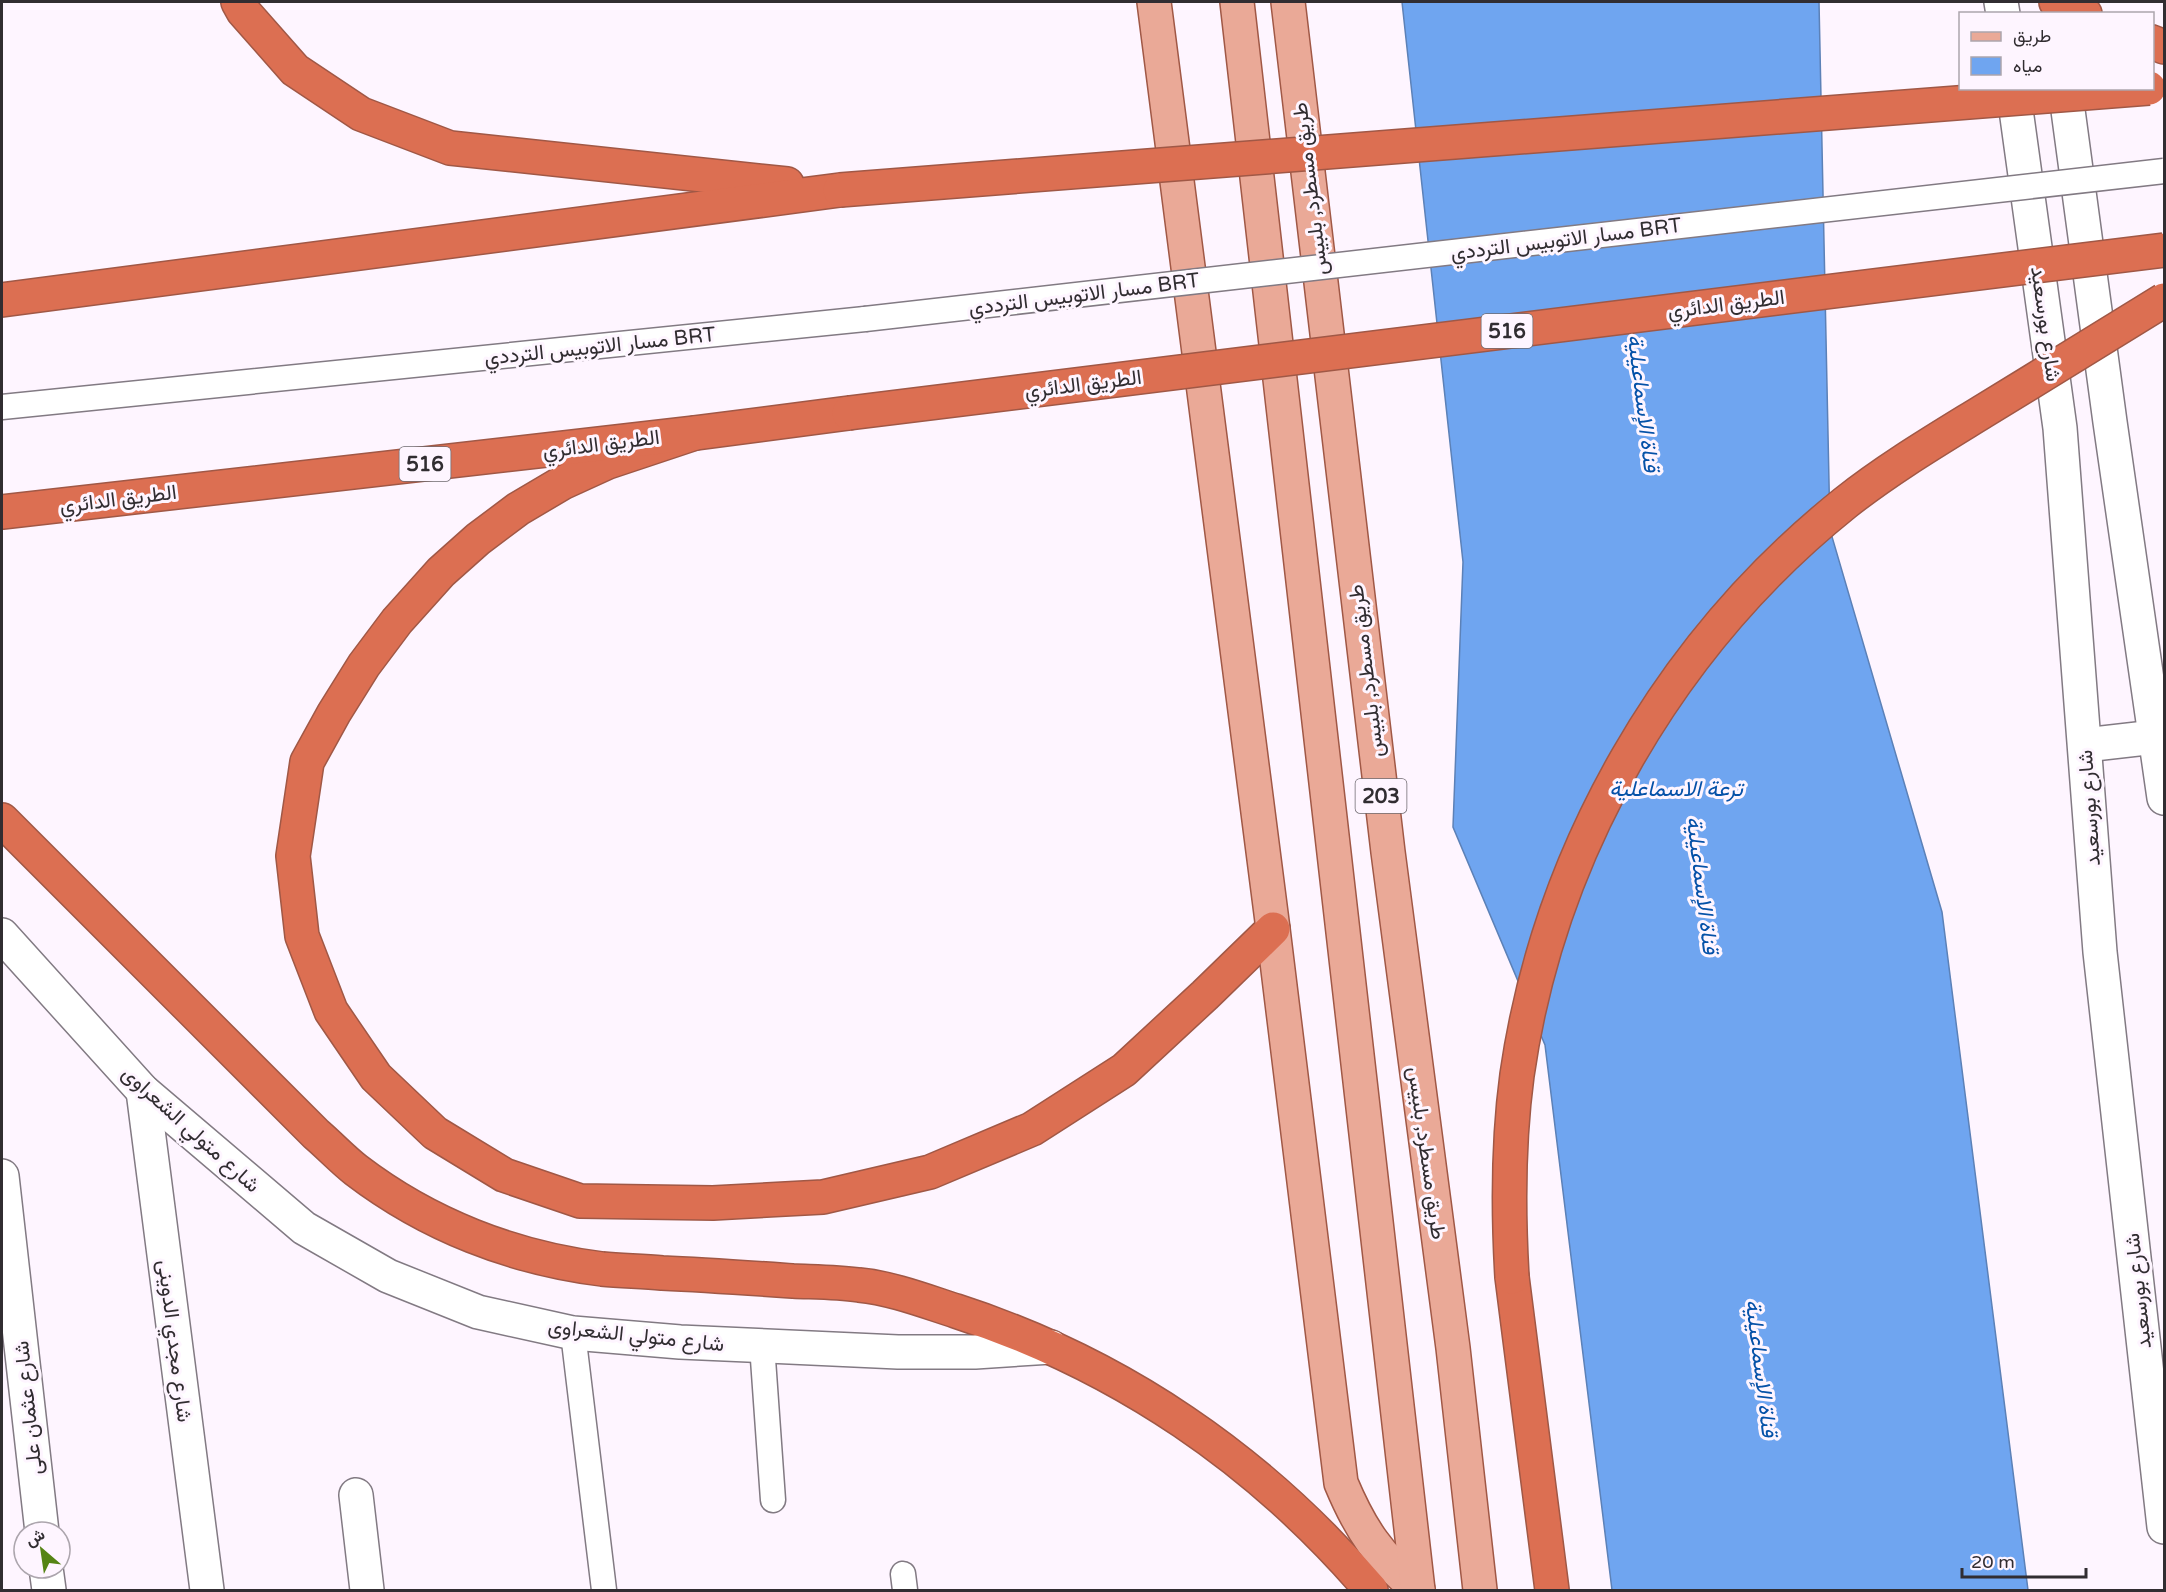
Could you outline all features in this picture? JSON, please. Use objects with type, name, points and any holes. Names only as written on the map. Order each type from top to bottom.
[{"type":"highway","points":[[238,2],[243,11],[295,70],[361,114],[450,148],[840,190]]},
{"type":"highway","points":[[2055,2],[2080,12]]},
{"type":"highway","points":[[2,300],[840,190],[2125,90]]},
{"type":"highway","name":"الطريق الدائري","points":[[2,512],[695,433],[2164,250]]},
{"type":"highway","points":[[1552,1590],[1512,1277],[1508,1210],[1510,1142],[1517,1075],[1546,944],[1568,880],[1595,818],[1626,758],[1702,646],[1747,594],[1795,546],[1846,502],[1901,462],[2164,300]]},
{"type":"highway","points":[[695,433],[608,462],[562,483],[518,508],[478,539],[441,572],[397,621],[364,665],[334,713],[308,762],[292,856],[302,936],[331,1011],[376,1077],[435,1133],[504,1175],[580,1201],[713,1203],[823,1197],[930,1172],[1032,1129],[1124,1070],[1273,929]]},
{"type":"highway","points":[[2,820],[316,1134],[356,1170],[400,1200],[447,1225],[508,1249],[550,1261],[604,1269],[861,1285],[925,1301],[989,1322],[1051,1347],[1110,1376],[1172,1413],[1230,1454],[1302,1517],[1336,1550],[1371,1590]]},
{"type":"main road","points":[[1154,2],[1273,929],[1341,1484],[1356,1518],[1373,1544],[1394,1569],[1418,1590]]},
{"type":"main road","name":"203","points":[[1237,2],[1418,1590]]},
{"type":"main road","name":"طريق مسطرد, بلبيس","points":[[1287,2],[1388,852],[1453,1348],[1480,1590]]},
{"type":"main road","name":"شارع بورسعيد","points":[[2013,90],[2060,428],[2100,952],[2164,1527]]},
{"type":"main road","points":[[2065,90],[2160,736],[2164,798]]},
{"type":"main road","points":[[2085,745],[2160,736]]},
{"type":"main road","name":"شارع متولي الشعراوى","points":[[2,934],[143,1091],[304,1228],[388,1276],[478,1312],[573,1333],[680,1342],[898,1352],[975,1352],[1051,1347]]},
{"type":"main road","name":"شارع مجدي الدوينى","points":[[143,1091],[207,1590]]},
{"type":"main road","name":"شارع عثمان على","points":[[2,1176],[41,1520]]},
{"type":"main road","points":[[356,1495],[367,1590]]},
{"type":"lane","name":"مسار الاتوبيس الترددي BRT","points":[[2,407],[865,319],[2164,171]]},
{"type":"lane","points":[[573,1333],[604,1590]]},
{"type":"lane","points":[[762,1345],[773,1500]]},
{"type":"water","name":"ترعة الاسماعلية","points":[[1402,2],[1819,2],[1830,530],[1942,912],[2028,1590],[1612,1590],[1545,1045],[1453,827],[1463,562]]},
{"type":"water label","name":"قناة الإسماعيلية","points":[[1644,403]]},
{"type":"water label","name":"قناة الإسماعيلية","points":[[1703,885]]},
{"type":"water label","name":"قناة الإسماعيلية","points":[[1762,1368]]}]
